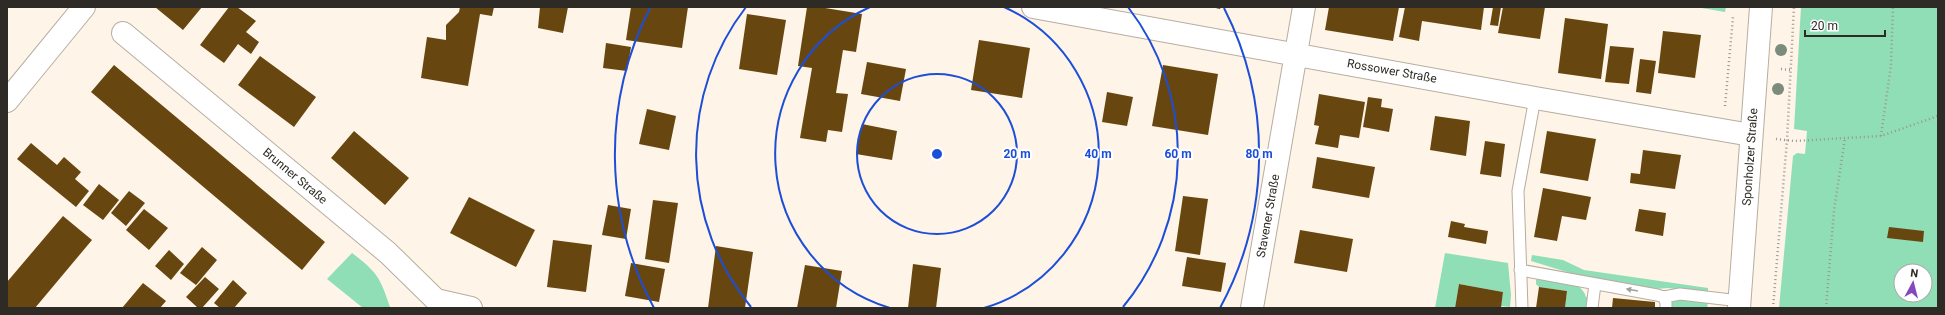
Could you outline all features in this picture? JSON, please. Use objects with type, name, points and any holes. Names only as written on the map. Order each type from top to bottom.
[{"type":"street","points":[[7,101],[84,7]]},
{"type":"street","name":"Rossower Straße","points":[[1033,7],[1535,98],[1751,135]]},
{"type":"street","name":"Stavener Straße","points":[[1252,308],[1304,7]]},
{"type":"street","name":"Sponholzer Straße","points":[[1739,304],[1761,7]]},
{"type":"street","name":"Brunner Straße","points":[[123,33],[388,253],[434,304],[470,308]]},
{"type":"lane","points":[[1522,308],[1518,191],[1535,98]]},
{"type":"lane","points":[[1520,270],[1595,284],[1665,302],[1680,294],[1739,304]]},
{"type":"lane","points":[[1592,308],[1595,284]]},
{"type":"path","points":[[1773,308],[1788,128],[1794,7]]},
{"type":"path","points":[[1881,136],[1891,65],[1893,7]]},
{"type":"path","points":[[1794,141],[1881,136],[1938,116]]},
{"type":"path","points":[[1826,308],[1834,210],[1845,138]]},
{"type":"green space","points":[[1696,7],[1726,7],[1725,12]]},
{"type":"green space","points":[[1801,7],[1938,7],[1938,308],[1779,308],[1793,156],[1797,153],[1805,154],[1807,131],[1794,129]]},
{"type":"green space","points":[[352,253],[367,265],[377,276],[390,307],[389,308],[363,308],[327,279]]},
{"type":"green space","points":[[1445,253],[1508,263],[1511,295],[1510,307],[1501,306],[1503,292],[1459,284],[1455,308],[1435,308]]},
{"type":"green space","points":[[1532,255],[1563,260],[1584,270],[1708,288],[1708,293],[1668,288],[1656,289],[1580,276],[1531,261]]},
{"type":"green space","points":[[1539,278],[1567,282],[1579,287],[1586,297],[1596,299],[1595,308],[1565,308],[1567,291],[1539,287],[1536,284],[1536,280]]},
{"type":"green space","points":[[1676,298],[1708,302],[1707,308],[1671,308],[1671,300]]},
{"type":"building","points":[[155,7],[202,7],[183,30]]},
{"type":"building","points":[[229,7],[237,7],[256,21],[246,32],[259,42],[251,54],[238,44],[224,63],[200,45]]},
{"type":"building","points":[[460,7],[494,7],[492,16],[480,14],[468,86],[421,78],[427,37],[446,40],[446,25],[459,12]]},
{"type":"building","points":[[540,7],[568,7],[563,33],[538,28]]},
{"type":"building","points":[[631,7],[688,7],[682,48],[626,40]]},
{"type":"building","points":[[807,7],[819,7],[862,14],[856,52],[843,50],[836,93],[848,94],[842,132],[828,130],[826,142],[800,138],[812,68],[798,66]]},
{"type":"building","points":[[1329,7],[1399,7],[1393,41],[1325,30]]},
{"type":"building","points":[[1405,7],[1484,7],[1481,30],[1422,21],[1419,41],[1399,37]]},
{"type":"building","points":[[1493,7],[1501,7],[1498,26],[1490,25]]},
{"type":"building","points":[[1503,7],[1545,7],[1540,39],[1498,33]]},
{"type":"building","points":[[747,14],[786,20],[777,75],[739,69]]},
{"type":"building","points":[[1565,18],[1608,24],[1601,79],[1558,73]]},
{"type":"building","points":[[1663,31],[1701,35],[1695,78],[1658,73]]},
{"type":"building","points":[[979,40],[1030,48],[1022,98],[971,90]]},
{"type":"building","points":[[606,43],[631,47],[627,71],[603,68]]},
{"type":"building","points":[[1610,46],[1634,48],[1629,84],[1605,82]]},
{"type":"building","points":[[260,56],[316,97],[294,127],[238,85]]},
{"type":"building","points":[[1640,59],[1656,61],[1651,94],[1636,92]]},
{"type":"building","points":[[867,62],[906,69],[900,101],[861,94]]},
{"type":"building","points":[[114,65],[325,242],[302,270],[91,92]]},
{"type":"building","points":[[1163,65],[1218,74],[1208,135],[1152,126]]},
{"type":"building","points":[[1107,92],[1133,97],[1127,126],[1102,122]]},
{"type":"building","points":[[1319,94],[1365,102],[1359,138],[1340,135],[1338,148],[1315,144],[1319,126],[1314,125]]},
{"type":"building","points":[[1368,97],[1382,99],[1381,107],[1393,109],[1389,132],[1363,127]]},
{"type":"building","points":[[647,109],[676,116],[669,150],[639,144]]},
{"type":"building","points":[[1435,116],[1470,121],[1466,156],[1430,150]]},
{"type":"building","points":[[862,124],[897,131],[892,160],[856,154]]},
{"type":"building","points":[[354,131],[409,178],[385,205],[331,158]]},
{"type":"building","points":[[1547,131],[1596,139],[1588,181],[1540,173]]},
{"type":"building","points":[[1485,141],[1505,144],[1501,177],[1480,174]]},
{"type":"building","points":[[31,143],[57,165],[64,157],[81,172],[75,179],[89,191],[76,207],[17,159]]},
{"type":"building","points":[[1643,150],[1681,155],[1675,189],[1630,183],[1631,173],[1640,174]]},
{"type":"building","points":[[1317,157],[1375,167],[1369,198],[1312,188]]},
{"type":"building","points":[[99,184],[119,200],[103,220],[83,205]]},
{"type":"building","points":[[1543,188],[1591,197],[1586,220],[1562,216],[1557,241],[1534,237]]},
{"type":"building","points":[[129,191],[145,203],[126,226],[111,213]]},
{"type":"building","points":[[1183,196],[1208,199],[1200,255],[1175,251]]},
{"type":"building","points":[[469,197],[535,230],[516,267],[450,233]]},
{"type":"building","points":[[653,200],[678,203],[669,263],[645,259]]},
{"type":"building","points":[[608,205],[631,209],[626,239],[602,235]]},
{"type":"building","points":[[144,209],[168,228],[149,250],[126,230]]},
{"type":"building","points":[[1639,209],[1666,213],[1663,236],[1635,231]]},
{"type":"building","points":[[63,216],[92,240],[35,308],[7,308],[7,282]]},
{"type":"building","points":[[1451,221],[1465,224],[1464,227],[1488,231],[1486,244],[1448,237]]},
{"type":"building","points":[[1889,227],[1924,231],[1923,242],[1887,238]]},
{"type":"building","points":[[1300,230],[1353,239],[1347,272],[1294,263]]},
{"type":"building","points":[[553,240],[592,245],[586,292],[547,287]]},
{"type":"building","points":[[716,246],[753,252],[745,308],[708,308]]},
{"type":"building","points":[[202,247],[217,260],[196,285],[180,273]]},
{"type":"building","points":[[169,250],[184,264],[171,280],[155,266]]},
{"type":"building","points":[[1187,257],[1226,263],[1221,292],[1182,286]]},
{"type":"building","points":[[631,263],[665,269],[659,302],[625,296]]},
{"type":"building","points":[[913,264],[941,268],[936,308],[908,308]]},
{"type":"building","points":[[805,265],[842,271],[836,308],[797,308]]},
{"type":"building","points":[[205,277],[219,289],[202,308],[198,308],[186,297]]},
{"type":"building","points":[[233,280],[247,293],[234,308],[220,308],[214,303]]},
{"type":"building","points":[[143,283],[166,301],[160,308],[122,308]]},
{"type":"building","points":[[1459,284],[1503,292],[1501,308],[1455,308]]},
{"type":"building","points":[[1539,287],[1567,291],[1565,308],[1536,308]]},
{"type":"building","points":[[1613,298],[1655,302],[1655,308],[1612,308]]}]
